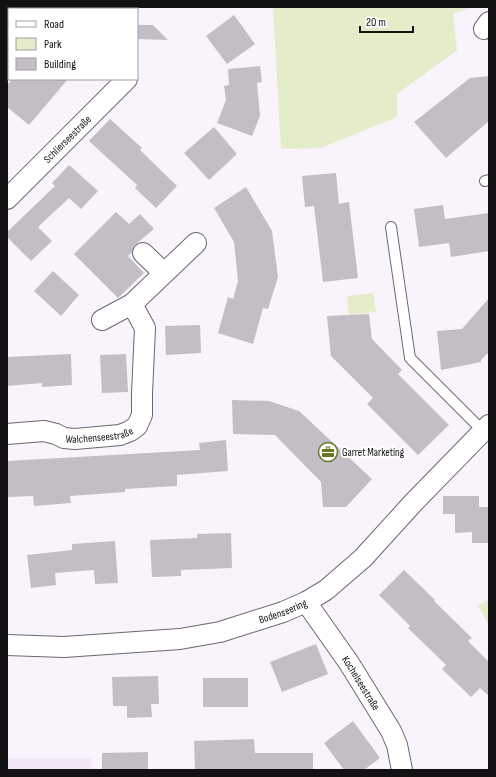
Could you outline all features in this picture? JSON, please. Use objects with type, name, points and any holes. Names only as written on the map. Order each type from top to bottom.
[{"type":"street","name":"Schlierseestraße","points":[[7,199],[126,80]]},
{"type":"street","points":[[102,320],[132,304],[196,243]]},
{"type":"street","points":[[143,253],[164,273]]},
{"type":"street","name":"Walchenseestraße","points":[[7,434],[44,431],[64,438],[76,439],[120,435],[137,426],[142,415],[145,328],[132,304]]},
{"type":"street","name":"Bodenseering","points":[[7,645],[64,647],[180,638],[220,632],[283,612],[306,602],[326,590],[363,558],[413,503],[486,428]]},
{"type":"street","name":"Kochelseestraße","points":[[306,602],[349,663],[392,731],[397,745],[402,770]]},
{"type":"lane","points":[[392,227],[410,358],[486,428]]},
{"type":"shaded area","points":[[7,758],[91,758],[91,770],[7,770]]},
{"type":"green space","points":[[273,7],[472,7],[453,14],[457,50],[397,94],[397,117],[321,148],[281,149]]},
{"type":"green space","points":[[373,293],[376,312],[349,315],[347,296]]},
{"type":"green space","points":[[489,600],[489,626],[478,605]]},
{"type":"building","points":[[234,15],[255,44],[227,64],[206,36]]},
{"type":"building","points":[[138,25],[153,25],[168,40],[138,39]]},
{"type":"building","points":[[260,66],[262,82],[257,83],[260,116],[252,136],[217,123],[226,100],[224,86],[229,85],[228,69]]},
{"type":"building","points":[[489,76],[489,121],[446,158],[414,122],[470,78]]},
{"type":"building","points":[[11,80],[67,80],[29,125],[7,107],[7,85]]},
{"type":"building","points":[[110,119],[142,148],[140,150],[177,186],[156,208],[135,188],[137,185],[89,141]]},
{"type":"building","points":[[214,127],[237,154],[209,180],[184,153]]},
{"type":"building","points":[[69,165],[98,191],[81,209],[69,198],[38,227],[52,241],[31,261],[7,237],[7,232],[55,186],[52,183]]},
{"type":"building","points":[[336,173],[339,204],[349,202],[358,278],[323,282],[314,206],[305,207],[302,176]]},
{"type":"building","points":[[246,187],[272,231],[278,277],[268,309],[263,308],[253,344],[218,333],[228,297],[233,299],[238,281],[234,242],[214,208]]},
{"type":"building","points":[[443,205],[445,219],[489,213],[489,251],[451,257],[449,243],[419,247],[414,209]]},
{"type":"building","points":[[116,212],[129,224],[140,214],[154,229],[135,245],[132,252],[128,256],[144,273],[118,298],[74,254]]},
{"type":"building","points":[[53,271],[79,295],[61,316],[34,291]]},
{"type":"building","points":[[489,298],[489,352],[481,360],[481,362],[441,370],[437,331],[462,329]]},
{"type":"building","points":[[369,314],[372,339],[402,370],[398,374],[449,425],[418,455],[367,404],[373,398],[331,356],[327,316]]},
{"type":"building","points":[[200,325],[201,353],[166,355],[165,326]]},
{"type":"building","points":[[71,354],[72,385],[42,387],[42,383],[7,386],[7,357]]},
{"type":"building","points":[[126,354],[128,392],[102,393],[100,355]]},
{"type":"building","points":[[232,400],[269,401],[299,411],[372,479],[346,507],[323,507],[321,482],[275,435],[233,434]]},
{"type":"building","points":[[226,440],[228,471],[177,475],[177,486],[125,489],[125,492],[70,496],[71,503],[34,506],[33,496],[7,497],[7,461],[200,450],[199,443]]},
{"type":"building","points":[[443,496],[479,496],[479,507],[489,507],[489,543],[472,543],[472,532],[455,533],[455,514],[443,514]]},
{"type":"building","points":[[231,533],[232,568],[181,570],[181,576],[152,577],[150,540],[197,538],[197,534]]},
{"type":"building","points":[[115,541],[118,583],[95,584],[94,570],[55,573],[56,585],[31,588],[27,555],[72,550],[72,544]]},
{"type":"building","points":[[404,570],[472,638],[468,641],[489,662],[489,696],[480,688],[471,697],[442,669],[446,665],[408,628],[410,626],[379,595]]},
{"type":"building","points":[[316,644],[328,674],[282,692],[270,662]]},
{"type":"building","points":[[158,676],[159,704],[151,704],[152,717],[127,718],[127,706],[113,706],[112,677]]},
{"type":"building","points":[[203,678],[248,678],[248,707],[203,707]]},
{"type":"building","points":[[353,721],[380,758],[364,770],[344,770],[324,743]]},
{"type":"building","points":[[254,739],[255,753],[313,753],[313,770],[195,770],[194,741]]},
{"type":"building","points":[[148,752],[148,770],[102,770],[102,753]]},
{"type":"place","name":"Garret Marketing","points":[[328,452]]}]
